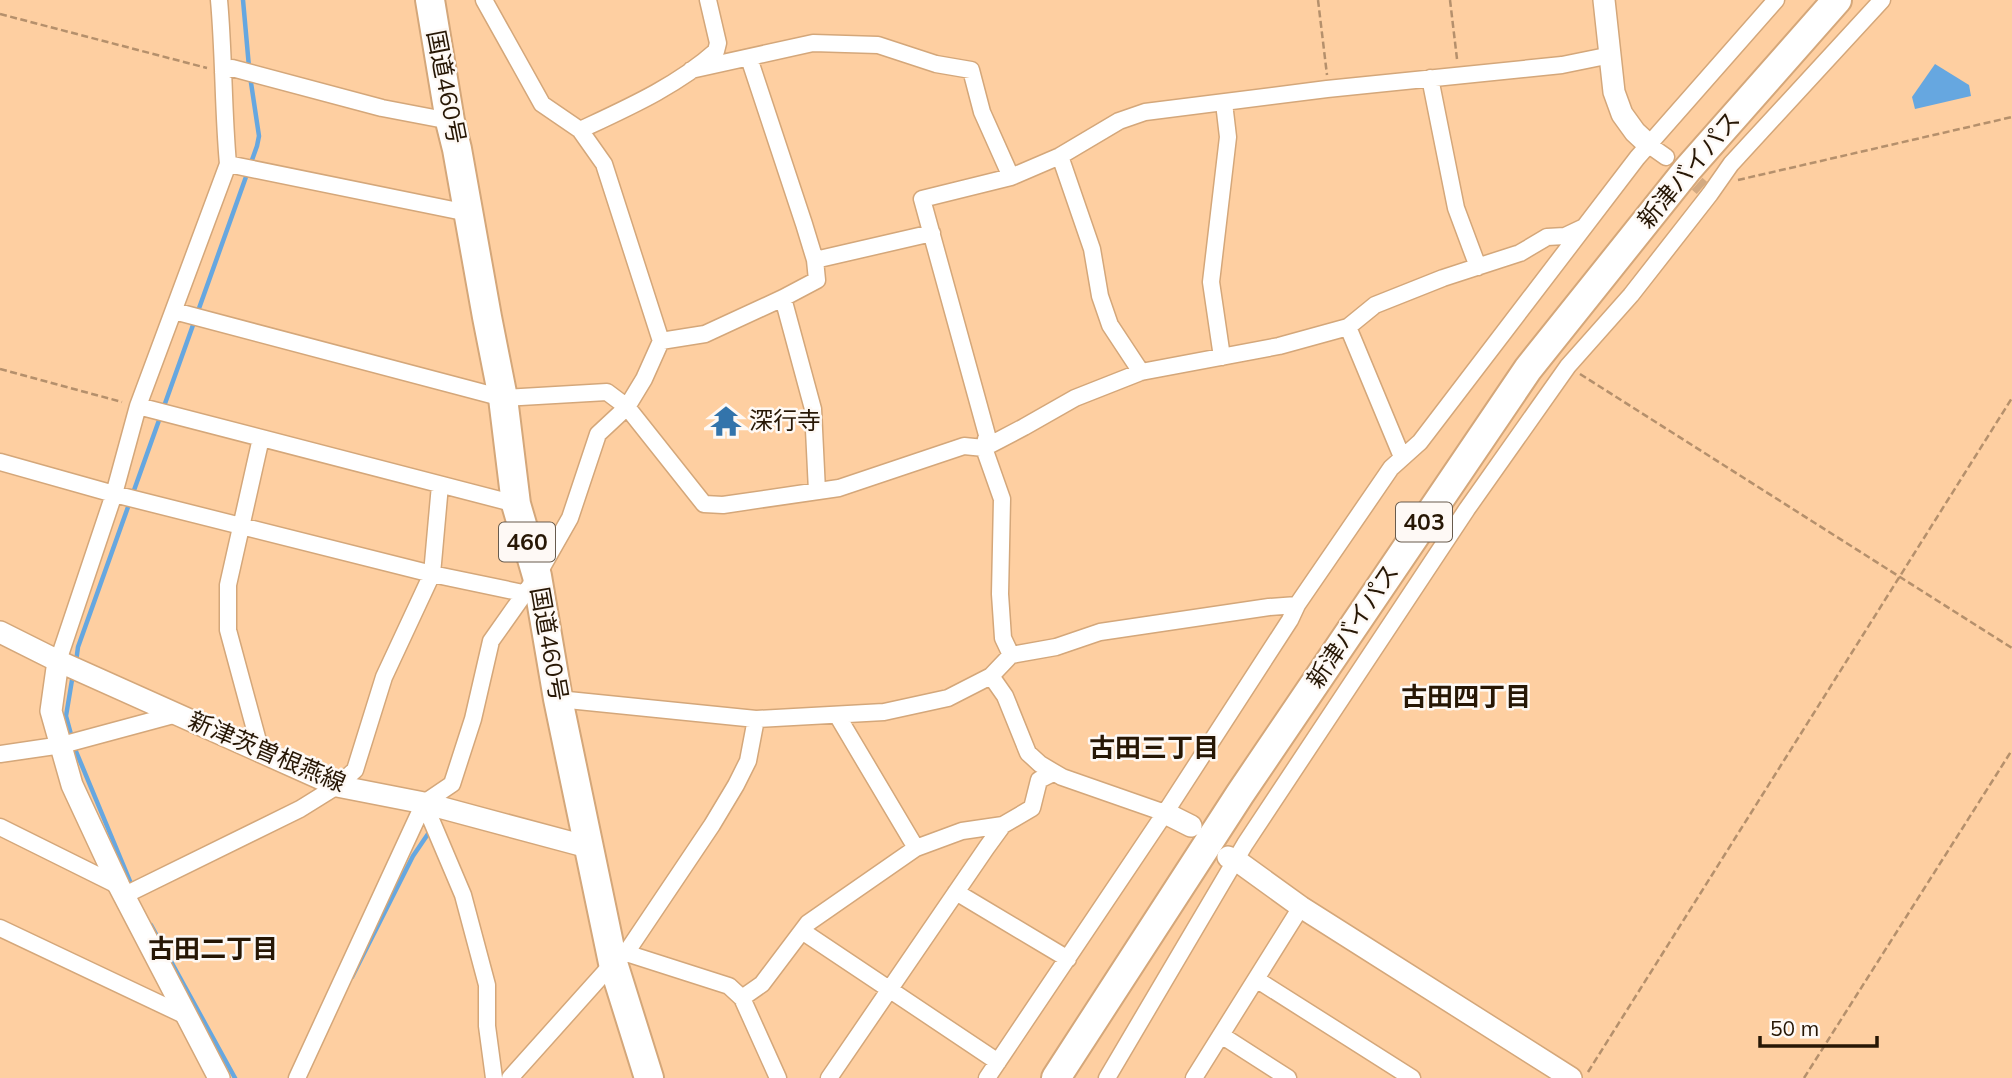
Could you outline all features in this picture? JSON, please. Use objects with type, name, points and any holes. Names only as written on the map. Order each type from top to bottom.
[{"type":"highway","name":"国道460号","points":[[430,0],[450,121],[503,398],[516,503],[530,585],[558,699],[588,846],[649,1078]]},
{"type":"highway","name":"新津バイパス","points":[[1056,1078],[1240,794],[1528,369],[1687,170],[1838,0]]},
{"type":"street","points":[[219,0],[228,164],[138,406],[114,494],[61,662],[51,711],[72,785],[122,891],[219,1078]]},
{"type":"street","points":[[297,1078],[425,803],[452,784],[473,719],[491,641],[530,585],[570,518],[598,433],[627,407],[644,379],[661,341],[604,164],[580,130],[542,104],[484,0]]},
{"type":"street","points":[[580,130],[636,104],[716,51],[718,43],[708,0]]},
{"type":"street","points":[[1604,0],[1614,92],[1622,114],[1635,132],[1658,151]]},
{"type":"street","points":[[987,1078],[1165,813],[1297,606],[1391,468],[1420,442],[1637,158],[1658,151],[1776,0]]},
{"type":"street","points":[[1107,1078],[1232,859],[1253,833],[1467,509],[1568,366],[1631,295],[1706,191],[1882,0]]},
{"type":"street","points":[[691,69],[813,43],[878,45],[936,65],[971,71],[982,111],[1011,177]]},
{"type":"street","points":[[1011,655],[1003,638],[1000,594],[1002,499],[984,448],[987,435],[922,199],[1011,177],[1060,156],[1119,121],[1145,112],[1327,89],[1562,65],[1611,55]]},
{"type":"street","points":[[661,341],[705,334],[817,280],[815,260],[749,58]]},
{"type":"street","points":[[223,72],[232,68],[382,108],[450,121]]},
{"type":"street","points":[[1430,78],[1456,208],[1478,267]]},
{"type":"street","points":[[1222,357],[1211,282],[1228,137],[1224,103]]},
{"type":"street","points":[[1060,156],[1092,249],[1100,296],[1110,325],[1141,372]]},
{"type":"street","points":[[228,164],[468,213]]},
{"type":"street","points":[[174,311],[503,398],[607,393],[627,407],[704,504],[723,505],[839,488],[964,446],[984,448],[1076,397],[1141,372],[1279,346],[1348,327],[1375,305],[1443,278],[1520,254],[1547,237],[1565,236],[1582,229]]},
{"type":"street","points":[[815,260],[932,233]]},
{"type":"street","points":[[783,298],[813,409],[817,491]]},
{"type":"street","points":[[1348,327],[1402,457]]},
{"type":"street","points":[[138,406],[516,503]]},
{"type":"street","points":[[261,438],[228,585],[228,630],[261,752]]},
{"type":"street","points":[[0,462],[114,494],[432,574],[530,585]]},
{"type":"street","points":[[122,891],[300,809],[337,786],[355,770],[384,677],[432,574],[440,485]]},
{"type":"street","points":[[558,699],[756,719],[884,712],[948,698],[991,676],[1011,655],[1056,646],[1100,632],[1269,607],[1297,606]]},
{"type":"street","name":"新津茨曽根燕線","points":[[0,632],[84,673],[337,786],[425,803],[588,846]]},
{"type":"street","points":[[991,676],[1005,696],[1028,753],[1040,764],[1053,773],[1165,813],[1191,826]]},
{"type":"street","points":[[0,754],[62,745],[177,714]]},
{"type":"street","points":[[837,715],[916,848]]},
{"type":"street","points":[[510,1078],[619,958],[712,825],[748,761],[756,719]]},
{"type":"street","points":[[742,998],[762,984],[808,923],[916,848],[962,831],[1003,825],[1032,808],[1039,780],[1053,773]]},
{"type":"street","points":[[425,803],[463,895],[487,985],[487,1026],[494,1078]]},
{"type":"street","points":[[829,1078],[1003,825]]},
{"type":"street","points":[[0,827],[122,891]]},
{"type":"street","points":[[1232,859],[1301,907],[1571,1078]]},
{"type":"street","points":[[956,892],[1068,959]]},
{"type":"street","points":[[1194,1078],[1301,907]]},
{"type":"street","points":[[0,928],[186,1016]]},
{"type":"street","points":[[802,931],[998,1062]]},
{"type":"street","points":[[619,958],[729,986],[742,998],[778,1078]]},
{"type":"street","points":[[1256,979],[1412,1078]]},
{"type":"street","points":[[1221,1035],[1288,1078]]},
{"type":"path","points":[[1318,0],[1328,78],[1327,89]]},
{"type":"path","points":[[1450,0],[1458,75]]},
{"type":"path","points":[[0,14],[223,72]]},
{"type":"path","points":[[1706,191],[1731,182],[2012,117]]},
{"type":"path","points":[[1568,366],[2012,648]]},
{"type":"path","points":[[0,369],[138,406]]},
{"type":"path","points":[[1586,1078],[1591,1064],[2012,398]]},
{"type":"path","points":[[1804,1078],[2012,750]]},
{"type":"water","points":[[1935,64],[1969,85],[1971,96],[1915,109],[1912,97]]},
{"type":"waterway","points":[[243,0],[249,67]]},
{"type":"waterway","points":[[76,662],[78,647],[257,146],[259,136],[250,76]]},
{"type":"waterway","points":[[73,674],[66,716],[75,749],[132,886]]},
{"type":"waterway","points":[[352,977],[413,856],[430,831]]},
{"type":"waterway","points":[[151,925],[235,1078]]},
{"type":"tunnel","points":[[1679,168],[1702,188]]},
{"type":"place","name":"深行寺","points":[[726,421]]},
{"type":"district","name":"古田四丁目","points":[[1466,697]]},
{"type":"district","name":"古田三丁目","points":[[1154,748]]},
{"type":"district","name":"古田二丁目","points":[[213,949]]}]
